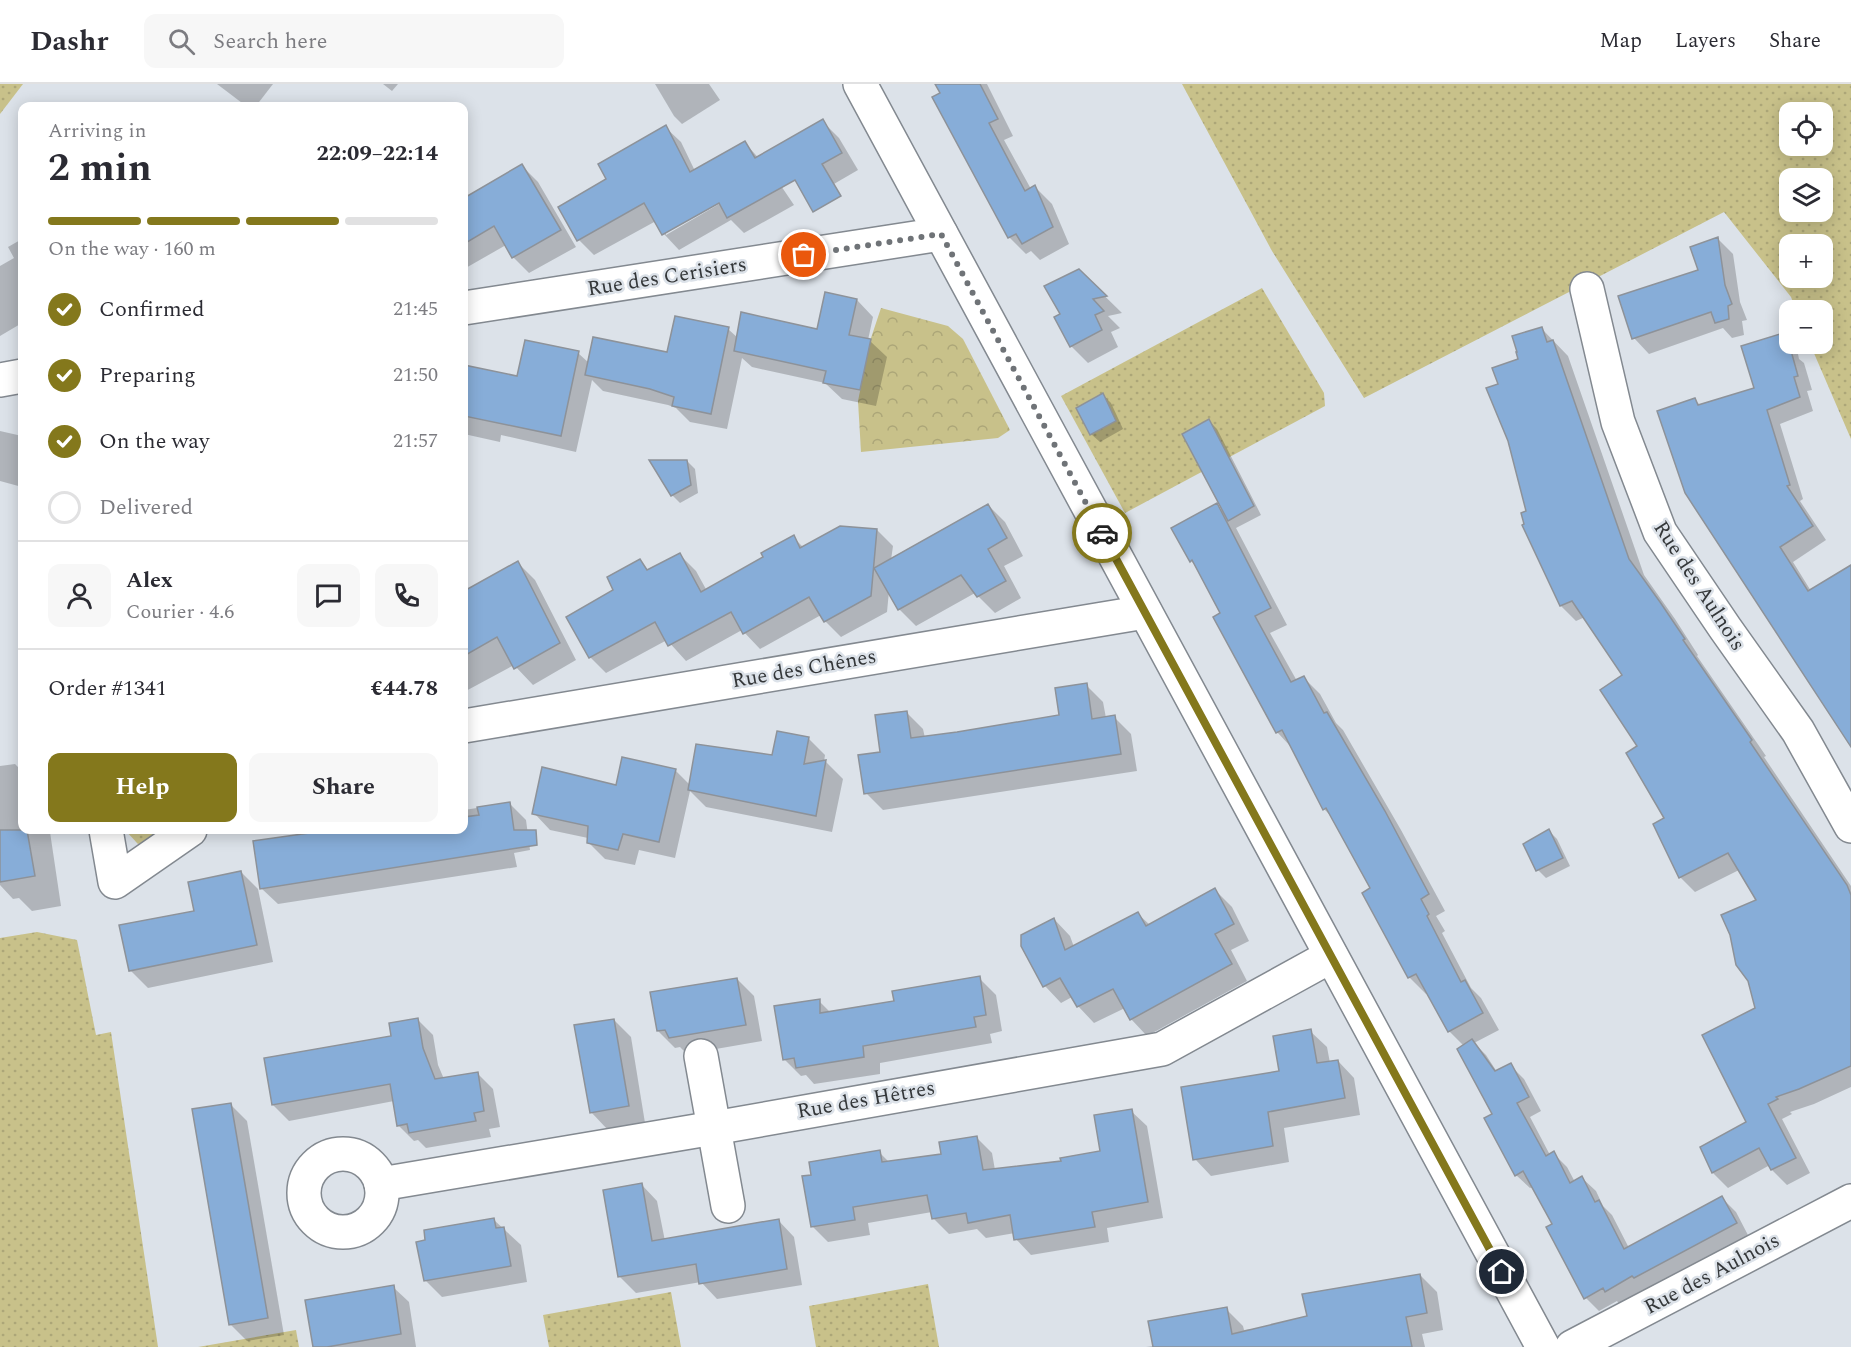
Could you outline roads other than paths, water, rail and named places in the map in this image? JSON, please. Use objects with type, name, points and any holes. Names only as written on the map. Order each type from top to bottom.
[{"type":"street","points":[[860,84],[1331,956],[1530,1343]]},
{"type":"street","name":"Rue des Cerisiers","points":[[468,307],[941,234]]},
{"type":"street","name":"Rue des Aulnois","points":[[1587,289],[1618,422],[1660,532],[1798,731],[1851,826]]},
{"type":"street","points":[[0,380],[18,377]]},
{"type":"street","name":"Rue des Chênes","points":[[468,725],[1145,612]]},
{"type":"street","points":[[107,834],[115,882],[184,834]]},
{"type":"street","name":"Rue des Hêtres","points":[[381,1184],[714,1128],[1162,1048],[1331,956]]},
{"type":"street","points":[[701,1056],[728,1206]]},
{"type":"street","name":"Rue des Aulnois","points":[[1572,1347],[1851,1202]]}]
